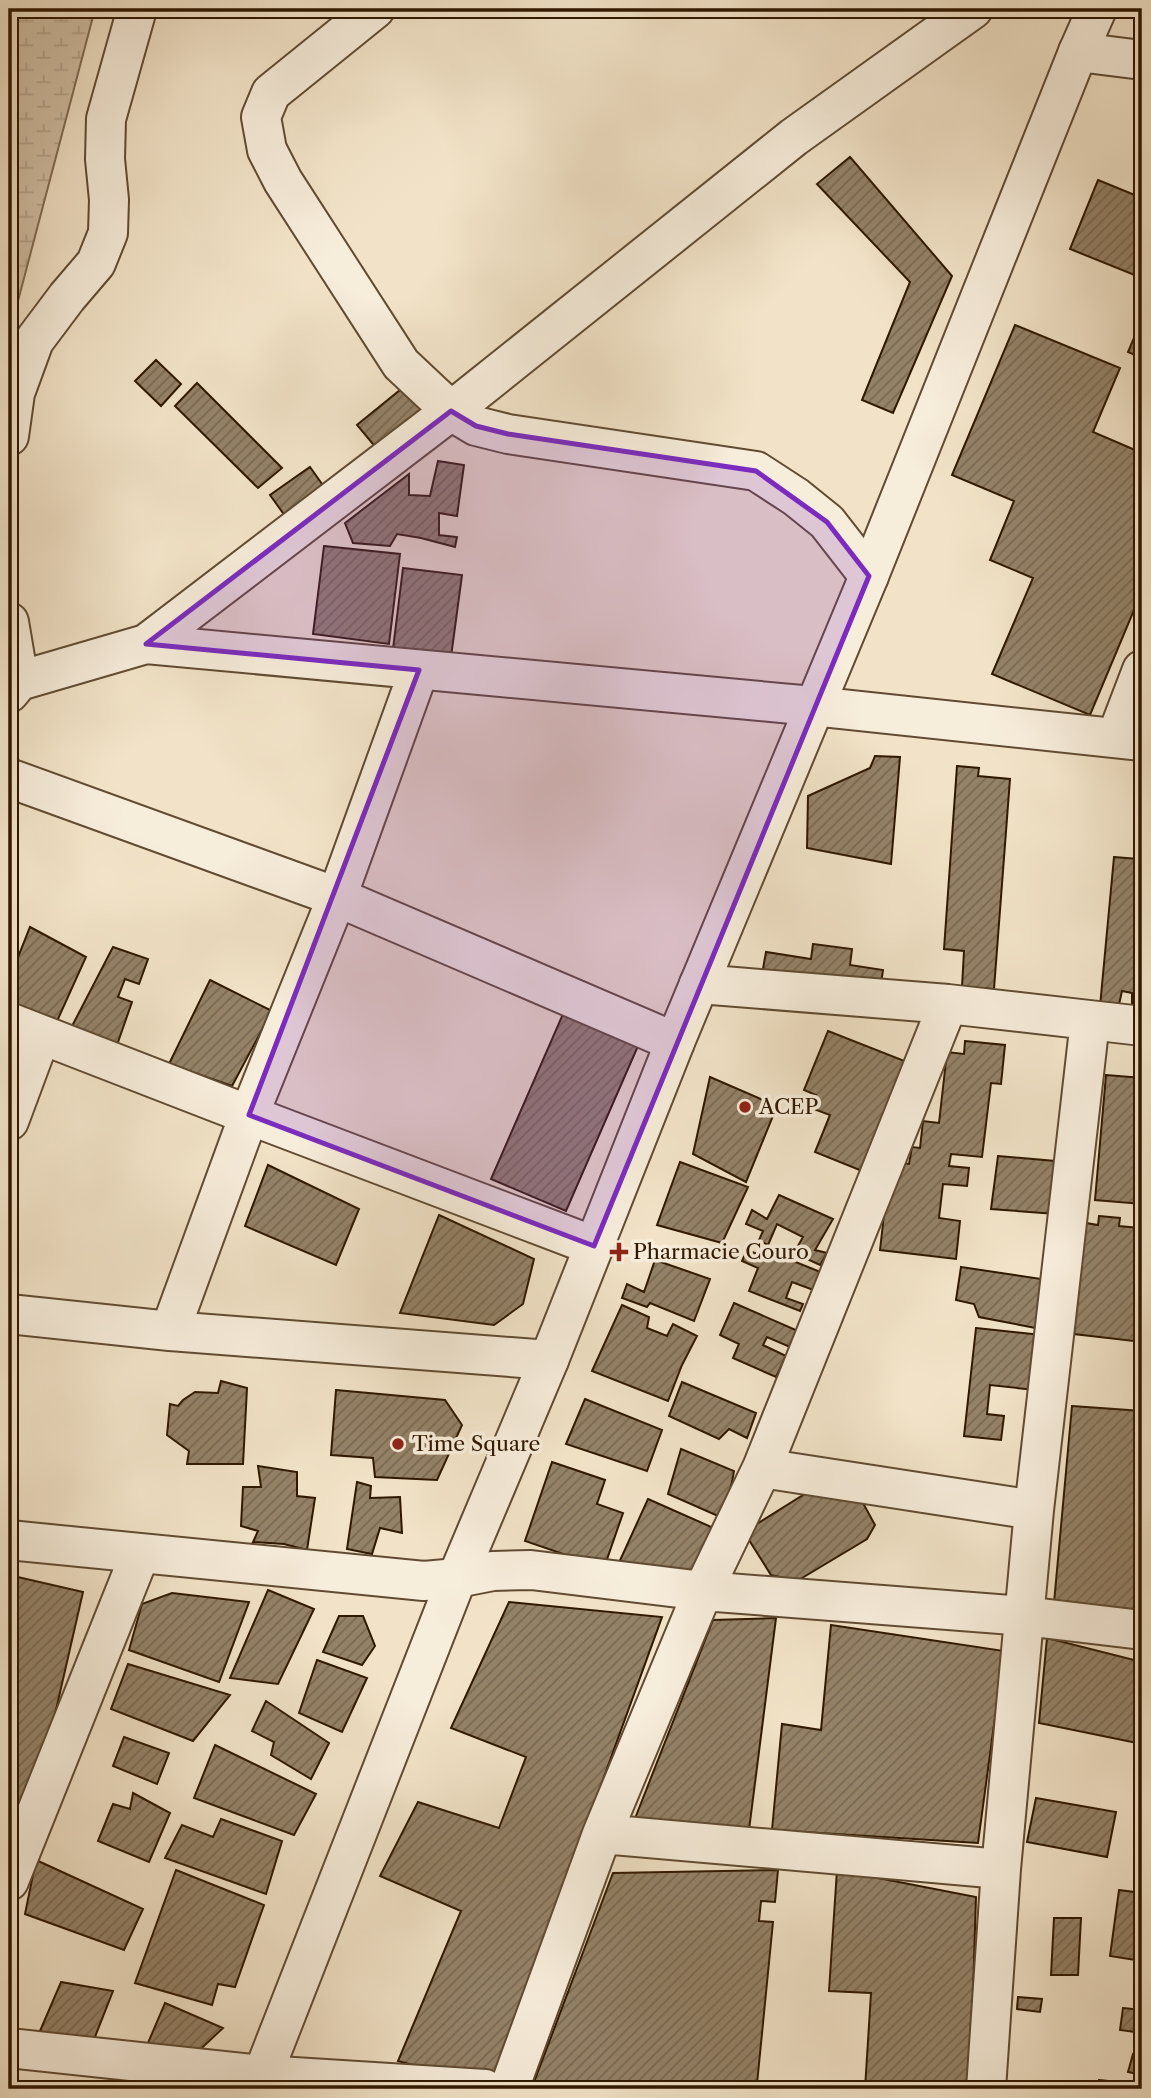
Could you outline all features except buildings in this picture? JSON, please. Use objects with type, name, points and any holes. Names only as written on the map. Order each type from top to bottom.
[{"type":"street","points":[[9,436],[15,393],[34,341],[96,264],[108,233],[106,119],[137,9]]},
{"type":"street","points":[[375,9],[271,93],[261,117],[267,150],[283,181],[401,364],[451,411],[476,426],[508,434],[756,471],[796,497],[827,522],[869,576]]},
{"type":"street","points":[[9,622],[14,687],[146,644],[451,411],[794,137],[973,9]]},
{"type":"street","points":[[260,2082],[457,1578],[548,1360],[674,1042],[869,576],[1097,9]]},
{"type":"street","points":[[1078,52],[1142,60]]},
{"type":"street","points":[[146,644],[813,706],[1129,739],[1142,670]]},
{"type":"street","points":[[170,1331],[249,1115],[337,897],[419,670]]},
{"type":"street","points":[[9,778],[337,897],[674,1042]]},
{"type":"street","points":[[699,984],[948,1004],[1142,1026]]},
{"type":"street","points":[[509,2089],[602,1834],[703,1591],[762,1468],[948,1004]]},
{"type":"street","points":[[986,2089],[1001,1869],[1034,1510],[1090,1021]]},
{"type":"street","points":[[9,1121],[25,1028],[594,1246]]},
{"type":"street","points":[[9,1314],[170,1331],[548,1360]]},
{"type":"street","points":[[762,1468],[1034,1510]]},
{"type":"street","points":[[9,1541],[424,1581],[493,1571],[531,1570],[703,1591],[1024,1616],[1142,1630]]},
{"type":"street","points":[[13,1857],[140,1554]]},
{"type":"street","points":[[602,1834],[1001,1869]]},
{"type":"street","points":[[9,2048],[260,2082],[485,2089]]},
{"type":"highlighted area","points":[[451,411],[476,426],[508,434],[756,471],[827,522],[869,576],[594,1246],[249,1115],[419,670],[146,644]]},
{"type":"green space","points":[[9,9],[95,9],[9,335]]},
{"type":"place","name":"ACEP","points":[[745,1107]]},
{"type":"place","name":"Pharmacie Couro","points":[[619,1252]]},
{"type":"place","name":"Time Square","points":[[398,1444]]}]
